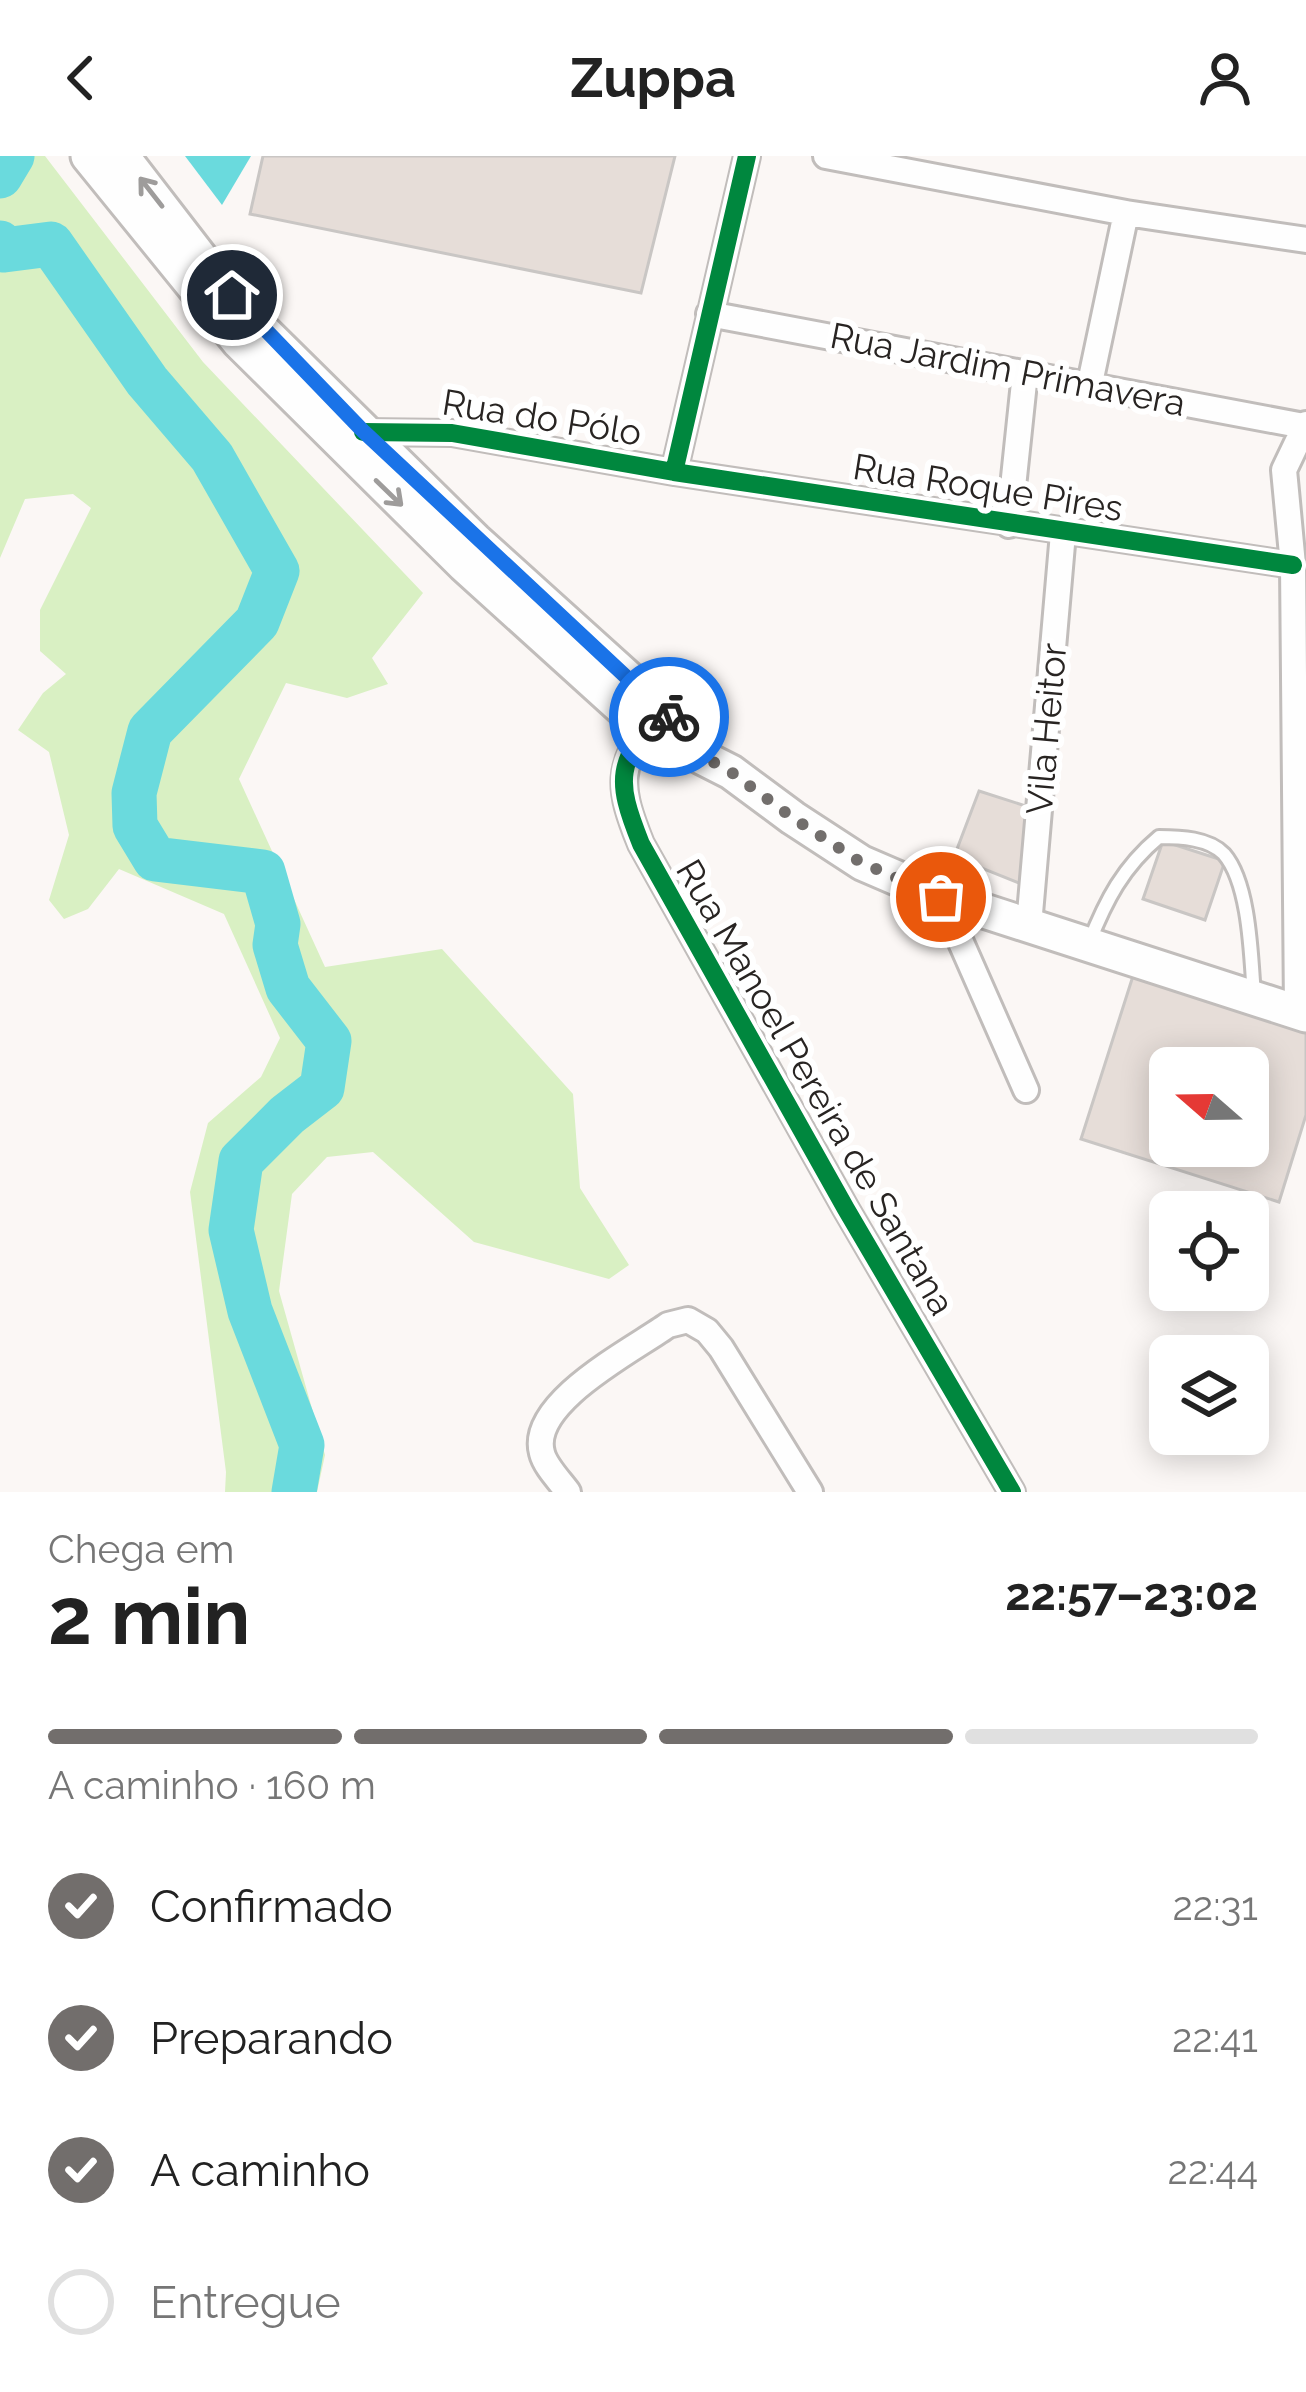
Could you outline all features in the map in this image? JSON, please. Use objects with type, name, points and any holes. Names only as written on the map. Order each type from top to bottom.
[{"type":"main road","points":[[88,156],[239,342],[464,565],[701,755],[862,863],[941,897],[1302,1013]]},
{"type":"main road","points":[[122,156],[257,325],[652,718]]},
{"type":"street","name":"Rua do Pólo","points":[[363,431],[452,433],[674,472],[747,156]]},
{"type":"street","points":[[826,156],[1126,213],[1306,240]]},
{"type":"street","points":[[1090,383],[1126,213]]},
{"type":"street","name":"Rua Jardim Primavera","points":[[709,314],[1305,424]]},
{"type":"street","points":[[1009,525],[1025,374]]},
{"type":"street","points":[[1302,1013],[1293,566],[1284,470],[1305,424]]},
{"type":"street","name":"Rua Roque Pires","points":[[674,472],[1293,566]]},
{"type":"street","name":"Vila Heitor","points":[[1029,926],[1063,533]]},
{"type":"street","name":"Rua Manoel Pereira de Santana","points":[[652,718],[625,763],[621,786],[641,844],[834,1189],[1012,1492]]},
{"type":"street","points":[[941,897],[1026,1090]]},
{"type":"street","points":[[568,1492],[542,1454],[542,1429],[557,1402],[668,1325],[688,1321],[706,1331],[721,1348],[810,1492]]},
{"type":"lane","points":[[1088,944],[1109,893],[1140,853],[1159,837],[1198,841],[1222,853],[1237,879],[1249,935],[1254,998]]},
{"type":"green space","points":[[0,156],[45,156],[203,362],[423,593],[372,658],[388,684],[347,698],[286,683],[239,779],[325,967],[442,949],[573,1094],[580,1188],[629,1265],[609,1279],[474,1242],[373,1152],[327,1157],[292,1194],[279,1291],[325,1455],[317,1492],[225,1492],[190,1192],[208,1123],[261,1077],[280,1038],[224,914],[119,869],[88,909],[64,919],[49,900],[69,835],[49,752],[18,730],[43,693],[66,674],[40,651],[40,610],[91,508],[73,494],[25,499],[0,558]]},
{"type":"water","points":[[185,156],[251,156],[222,205]]},
{"type":"building","points":[[263,156],[675,156],[641,293],[250,214]]},
{"type":"building","points":[[979,791],[1032,808],[1024,885],[954,857]]},
{"type":"building","points":[[1163,841],[1225,861],[1205,920],[1143,899]]},
{"type":"building","points":[[1133,976],[1306,1031],[1306,1115],[1279,1202],[1269,1199],[1269,1191],[1244,1191],[1169,1167],[1269,1167],[1269,1047],[1149,1047],[1149,1161],[1081,1139]]},
{"type":"waterway","points":[[0,176],[12,156]]},
{"type":"waterway","points":[[0,243],[4,250],[51,244],[147,381],[212,457],[277,571],[257,622],[150,731],[134,793],[135,826],[155,859],[263,872],[278,924],[275,945],[288,988],[329,1041],[322,1088],[241,1161],[231,1230],[250,1311],[302,1445],[294,1492]]},
{"type":"cycle path","points":[[363,432],[452,433],[674,472],[747,156]]},
{"type":"cycle path","points":[[674,472],[1293,565]]},
{"type":"cycle path","points":[[660,707],[636,743],[625,772],[627,802],[641,844],[1012,1492]]},
{"type":"way so far","points":[[669,717],[701,755],[793,818],[862,863],[941,897]]},
{"type":"route","points":[[232,295],[363,431],[669,717]]}]
